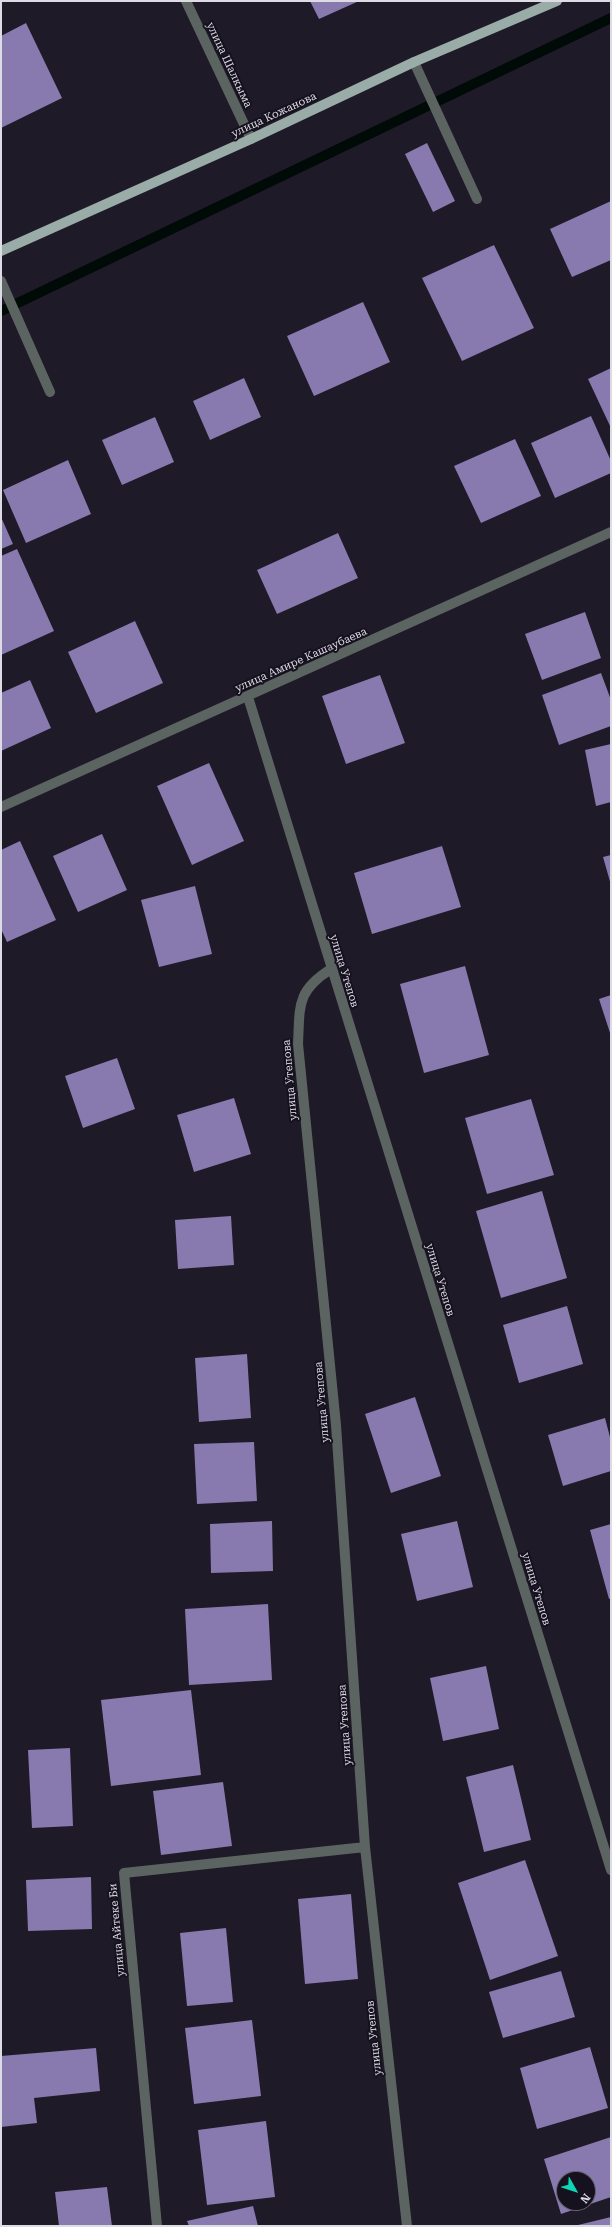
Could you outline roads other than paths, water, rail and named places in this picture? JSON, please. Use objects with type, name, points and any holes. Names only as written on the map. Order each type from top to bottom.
[{"type":"main road","name":"улица Кожанова","points":[[1,251],[251,139],[414,62],[558,1]]},
{"type":"street","name":"улица Шалкыма","points":[[186,1],[251,139]]},
{"type":"street","points":[[414,62],[477,200]]},
{"type":"street","points":[[1,281],[50,392]]},
{"type":"street","name":"улица Амире Кашаубаева","points":[[1,807],[248,697],[611,532]]},
{"type":"street","name":"улица Утепов","points":[[248,697],[611,1870]]},
{"type":"street","name":"улица Утепова","points":[[331,969],[314,980],[300,1001],[298,1044],[336,1425],[365,1847]]},
{"type":"street","name":"улица Утепов","points":[[365,1847],[407,2226]]},
{"type":"street","name":"улица Айтеке Би","points":[[157,2226],[124,1873],[365,1847]]},
{"type":"waterway","points":[[1,311],[611,18]]}]
